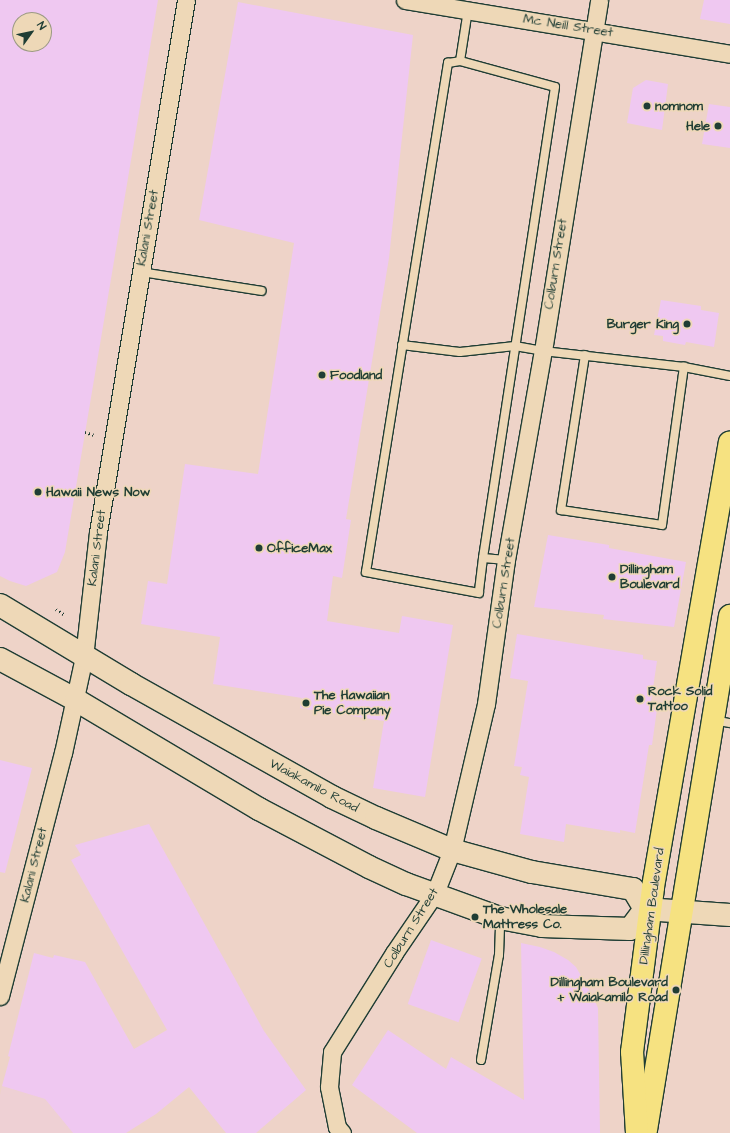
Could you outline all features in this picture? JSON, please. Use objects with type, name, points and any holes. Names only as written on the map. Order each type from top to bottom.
[{"type":"main road","name":"Dillingham Boulevard","points":[[637,1133],[632,1052],[648,909],[730,443]]},
{"type":"main road","name":"Waiakamilo Road","points":[[0,605],[84,657],[332,797],[376,818],[452,850],[532,872],[633,889],[648,909]]},
{"type":"main road","points":[[645,1133],[679,938],[681,912],[721,721],[730,616]]},
{"type":"main road","points":[[0,659],[76,700],[259,809],[369,867],[406,884],[435,893],[500,918],[542,926],[630,929],[648,909],[730,915]]},
{"type":"street","name":"Kalani Street","points":[[0,996],[76,700],[84,657],[98,532],[186,0]]},
{"type":"street","name":"Mc Neill Street","points":[[405,0],[594,30],[730,54]]},
{"type":"street","name":"Colburn Street","points":[[342,1133],[337,1127],[335,1121],[329,1087],[332,1052],[435,893],[452,850],[486,704],[506,560],[543,351],[599,0]]},
{"type":"lane","points":[[460,61],[468,10]]},
{"type":"lane","points":[[460,61],[555,87],[483,558],[479,593],[366,572],[448,63],[460,61]]},
{"type":"lane","points":[[141,272],[262,291]]},
{"type":"lane","points":[[402,345],[460,352],[515,346],[543,351],[684,367],[730,376]]},
{"type":"lane","points":[[585,355],[561,510],[662,525],[684,367]]},
{"type":"lane","points":[[483,558],[506,560]]},
{"type":"lane","points":[[481,1060],[499,955],[500,918]]},
{"type":"path","points":[[85,432],[94,434]]},
{"type":"path","points":[[56,609],[64,615]]},
{"type":"shaded area","points":[[2,1086],[45,1099],[73,1133],[0,1133],[0,1095]]},
{"type":"building","points":[[0,0],[158,0],[65,552],[57,572],[26,586],[0,576]]},
{"type":"building","points":[[704,0],[730,0],[730,24],[700,19]]},
{"type":"building","points":[[238,2],[413,35],[389,258],[346,519],[351,520],[342,578],[333,576],[327,621],[399,633],[402,616],[453,625],[425,797],[373,788],[384,721],[300,708],[302,698],[213,684],[220,637],[141,624],[148,581],[167,584],[185,464],[258,474],[294,243],[199,220]]},
{"type":"building","name":"nomnom","points":[[646,80],[668,84],[662,130],[627,123],[633,88]]},
{"type":"building","name":"Hele","points":[[709,104],[730,107],[730,148],[702,144]]},
{"type":"building","name":"Burger King","points":[[661,300],[701,306],[701,310],[719,313],[714,347],[686,342],[685,345],[663,341],[663,336],[654,335]]},
{"type":"building","name":"Dillingham Boulevard","points":[[548,535],[609,545],[609,548],[686,562],[674,627],[603,619],[604,615],[534,607]]},
{"type":"building","points":[[517,634],[643,655],[643,659],[657,661],[650,708],[657,709],[652,745],[649,745],[635,833],[620,830],[620,833],[566,824],[564,842],[520,834],[529,777],[520,775],[522,767],[514,766],[528,681],[510,678]]},
{"type":"building","points":[[0,760],[32,768],[5,873],[0,872]]},
{"type":"building","points":[[149,824],[264,1031],[306,1090],[256,1133],[226,1133],[189,1087],[156,1114],[126,1133],[73,1133],[45,1099],[2,1086],[34,953],[53,958],[54,955],[85,962],[134,1049],[167,1030],[71,860],[81,855],[75,845]]},
{"type":"building","points":[[431,940],[482,958],[458,1022],[408,1004]]},
{"type":"building","points":[[521,943],[554,952],[568,960],[576,967],[598,1008],[600,1133],[417,1133],[352,1085],[388,1030],[446,1069],[451,1057],[524,1100]]},
{"type":"place","name":"nomnom","points":[[647,106]]},
{"type":"place","name":"Hele","points":[[718,126]]},
{"type":"place","name":"Burger King","points":[[687,324]]},
{"type":"place","name":"Foodland","points":[[322,375]]},
{"type":"place","name":"Hawaii News Now","points":[[38,492]]},
{"type":"place","name":"OfficeMax","points":[[259,548]]},
{"type":"place","name":"Dillingham Boulevard","points":[[612,577]]},
{"type":"place","name":"Rock Solid Tattoo","points":[[640,699]]},
{"type":"place","name":"The Hawaiian Pie Company","points":[[306,703]]},
{"type":"place","name":"The Wholesale Mattress Co.","points":[[475,917]]},
{"type":"place","name":"Dillingham Boulevard + Waiakamilo Road","points":[[676,990]]}]
